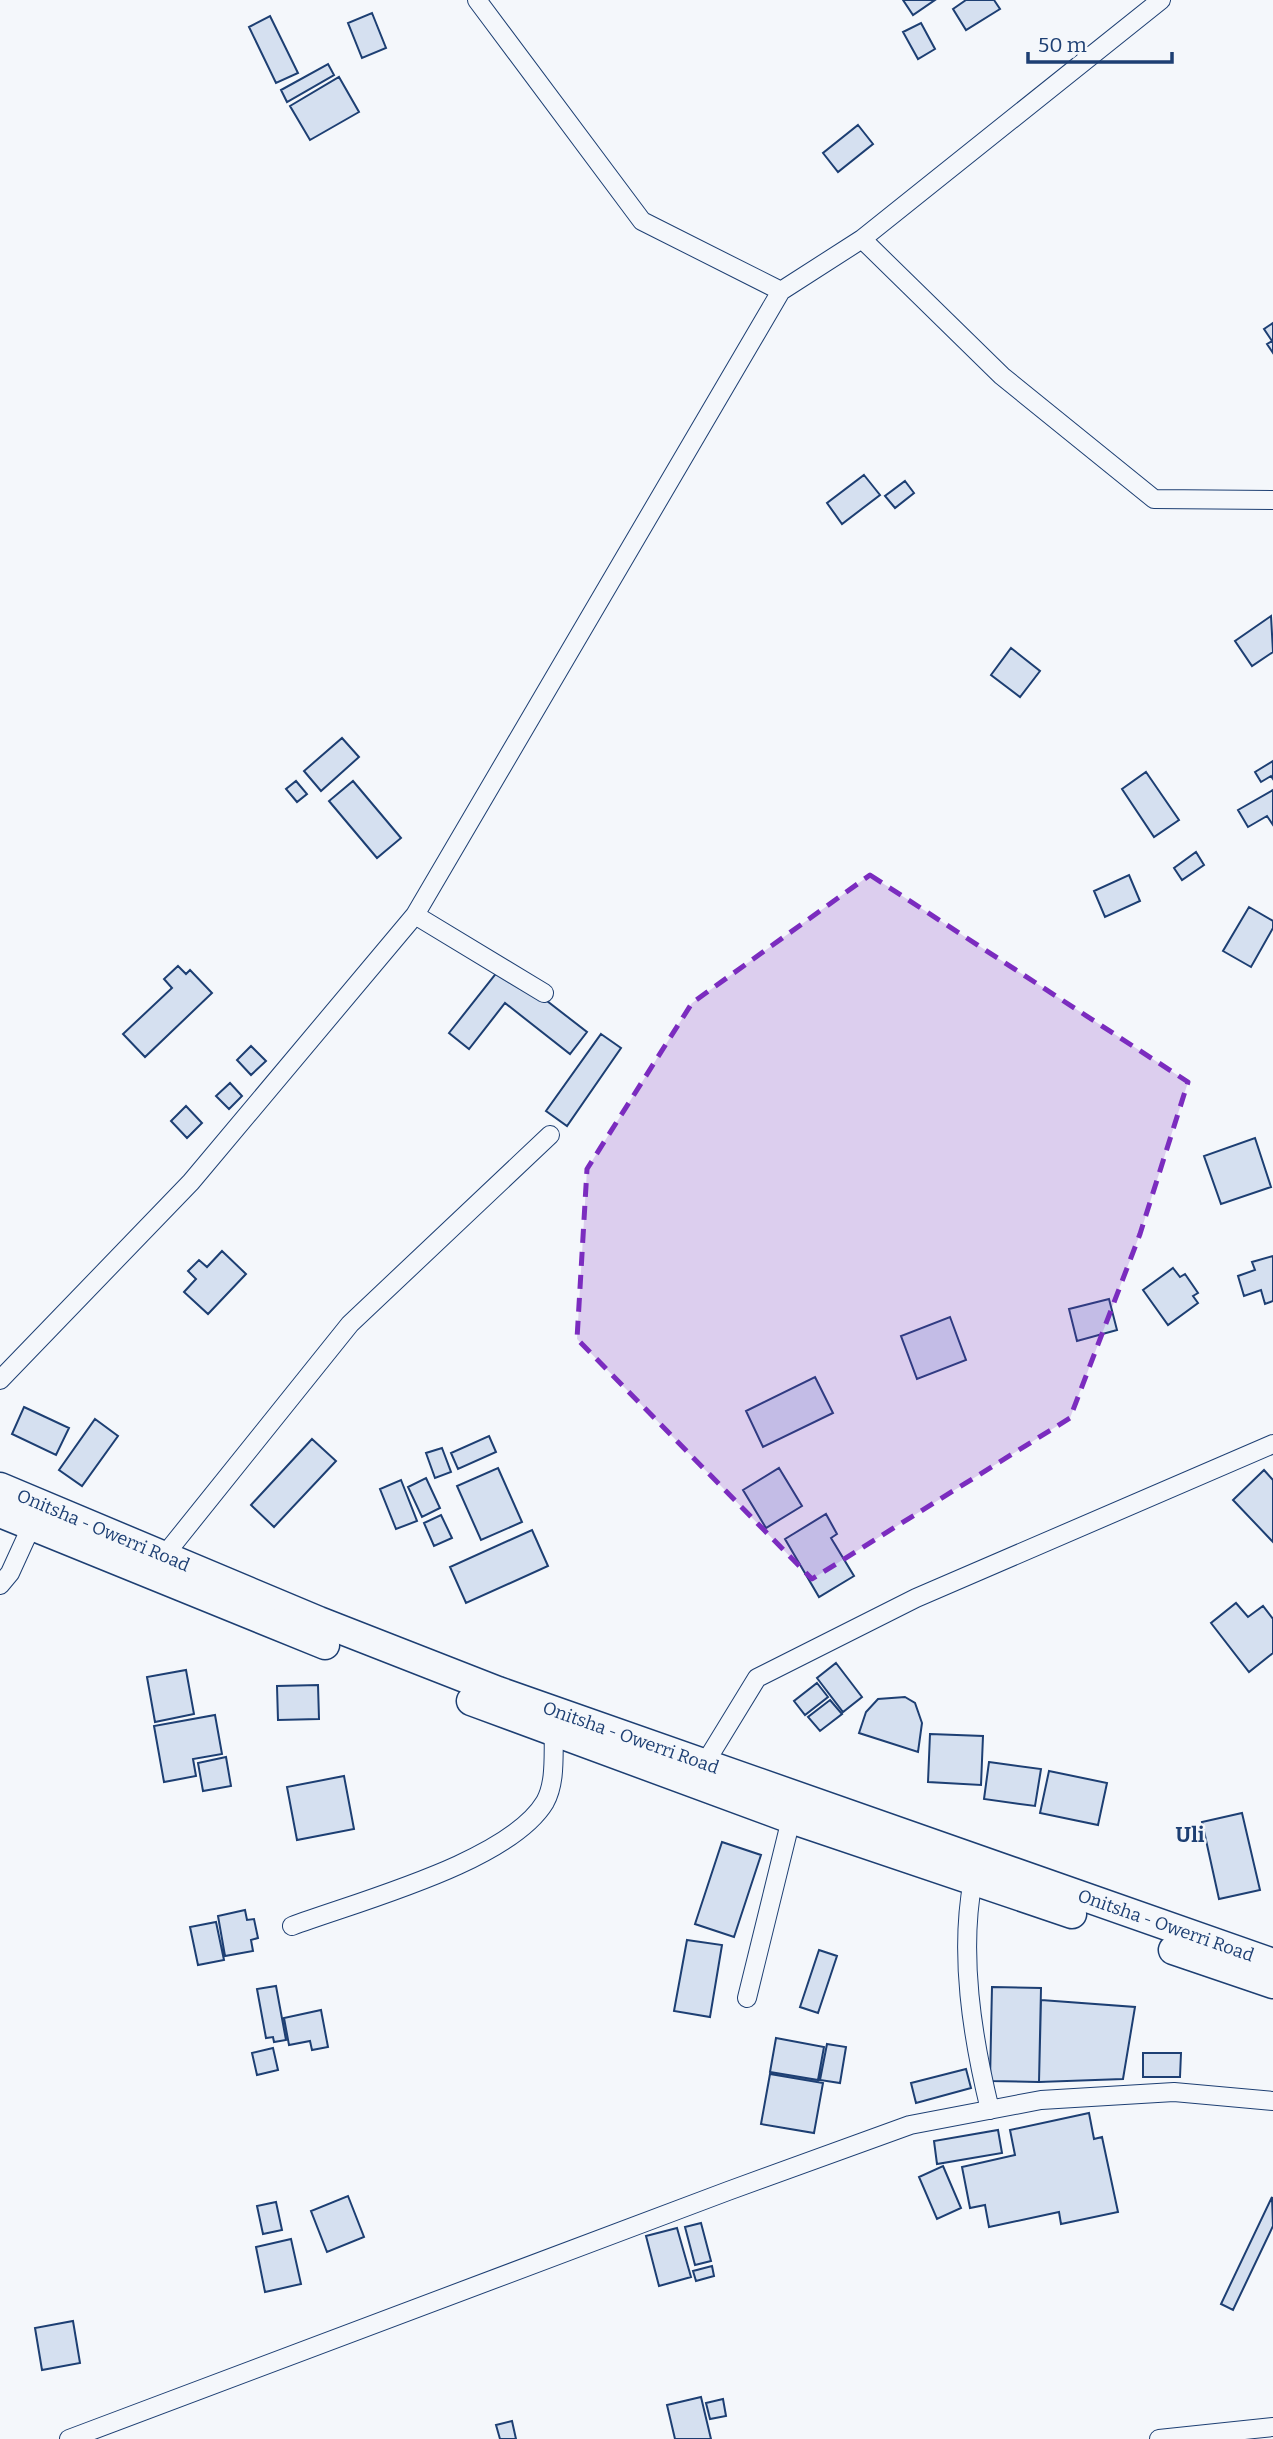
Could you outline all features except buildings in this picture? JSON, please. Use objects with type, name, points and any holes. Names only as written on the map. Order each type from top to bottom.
[{"type":"highway","name":"Onitsha - Owerri Road","points":[[0,1487],[163,1557],[498,1691],[1273,1963]]},
{"type":"highway","name":"Onitsha - Owerri Road","points":[[0,1513],[554,1733],[791,1819],[1273,1984]]},
{"type":"street","points":[[477,0],[642,221],[781,291]]},
{"type":"street","points":[[0,1380],[191,1182],[415,915],[781,291],[862,239],[1161,0]]},
{"type":"street","points":[[862,239],[1002,376],[1154,499],[1273,500]]},
{"type":"street","points":[[415,915],[544,993]]},
{"type":"street","points":[[163,1557],[350,1324],[550,1135]]},
{"type":"street","points":[[705,1763],[757,1678],[916,1598],[1273,1444]]},
{"type":"street","points":[[0,1585],[10,1573],[30,1527]]},
{"type":"street","points":[[292,1926],[480,1856],[510,1838],[534,1816],[546,1800],[552,1780],[554,1733]]},
{"type":"street","points":[[747,1998],[791,1819]]},
{"type":"street","points":[[973,1880],[966,1918],[976,2054],[990,2110]]},
{"type":"street","points":[[69,2439],[910,2125],[1041,2100],[1174,2092],[1273,2101]]},
{"type":"street","points":[[1159,2439],[1273,2427]]},
{"type":"highlighted area","points":[[870,875],[1188,1082],[1140,1234],[1070,1418],[812,1579],[577,1339],[587,1169],[692,1003]]},
{"type":"district","name":"Uli","points":[[1190,1835]]}]
